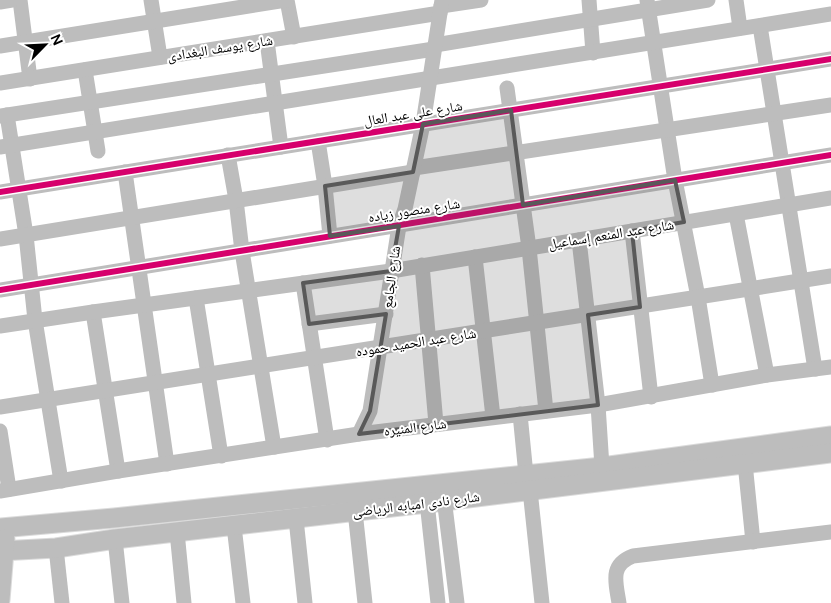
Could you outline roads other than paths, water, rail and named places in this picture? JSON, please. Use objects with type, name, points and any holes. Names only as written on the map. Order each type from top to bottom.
[{"type":"main road","name":"شارع نادى امبابه الرياضى","points":[[528,482],[602,467],[831,436]]},
{"type":"main road","name":"شارع نادى امبابه الرياضى","points":[[3,528],[435,493],[528,482],[745,463],[831,453]]},
{"type":"main road","name":"شارع نادى امبابه الرياضى","points":[[2,551],[56,548],[115,539],[355,511],[435,493]]},
{"type":"main road","points":[[0,600],[3,528]]},
{"type":"street","points":[[0,2],[12,0]]},
{"type":"street","points":[[20,0],[30,79]]},
{"type":"street","points":[[151,0],[160,58]]},
{"type":"street","points":[[0,46],[287,0],[294,37]]},
{"type":"street","name":"شارع يوسف البغدادى","points":[[0,83],[294,37],[441,6],[481,0]]},
{"type":"street","points":[[589,0],[593,53]]},
{"type":"street","points":[[61,481],[35,320],[26,235],[18,189],[6,146],[3,116],[435,47],[590,20],[648,5],[708,0]]},
{"type":"street","points":[[736,0],[740,28]]},
{"type":"street","points":[[648,5],[675,180],[698,297],[712,385]]},
{"type":"street","name":"شارع الجامع","points":[[359,434],[370,411],[399,226],[405,210],[424,124],[441,6]]},
{"type":"street","points":[[6,146],[831,14]]},
{"type":"street","points":[[760,26],[815,369]]},
{"type":"street","points":[[267,41],[281,147]]},
{"type":"street","name":"شارع على عبد العال","points":[[0,192],[831,59]]},
{"type":"street","points":[[85,70],[98,151]]},
{"type":"street","points":[[507,88],[524,205],[546,411]]},
{"type":"street","points":[[0,239],[516,153],[831,105]]},
{"type":"street","points":[[318,141],[330,236]]},
{"type":"street","points":[[228,155],[274,447]]},
{"type":"street","name":"شارع منصور زياده","points":[[0,290],[831,155]]},
{"type":"street","points":[[125,172],[167,464]]},
{"type":"street","name":"شارع عبد المنعم إسماعيل","points":[[0,326],[391,271],[831,198]]},
{"type":"street","points":[[736,214],[767,375]]},
{"type":"street","points":[[632,231],[651,397]]},
{"type":"street","points":[[579,240],[598,405],[602,467]]},
{"type":"street","points":[[475,257],[493,417]]},
{"type":"street","points":[[422,266],[436,424]]},
{"type":"street","name":"شارع عبد الحميد حموده","points":[[0,407],[831,276]]},
{"type":"street","points":[[303,283],[326,440]]},
{"type":"street","points":[[196,298],[221,456]]},
{"type":"street","points":[[93,312],[118,471]]},
{"type":"street","points":[[309,324],[386,314]]},
{"type":"street","name":"شارع المنيره","points":[[5,490],[359,434],[598,405],[767,375],[831,368]]},
{"type":"street","points":[[520,414],[542,603]]},
{"type":"street","points":[[0,430],[5,490]]},
{"type":"street","points":[[745,463],[753,542]]},
{"type":"street","points":[[435,493],[438,603]]},
{"type":"street","points":[[435,493],[457,603]]},
{"type":"street","points":[[355,511],[365,603]]},
{"type":"street","points":[[296,518],[305,603]]},
{"type":"street","points":[[234,526],[243,603]]},
{"type":"street","points":[[176,532],[184,603]]},
{"type":"street","points":[[619,603],[615,576],[620,563],[633,556],[831,532]]},
{"type":"street","points":[[115,539],[122,603]]},
{"type":"street","points":[[56,548],[62,603]]}]
